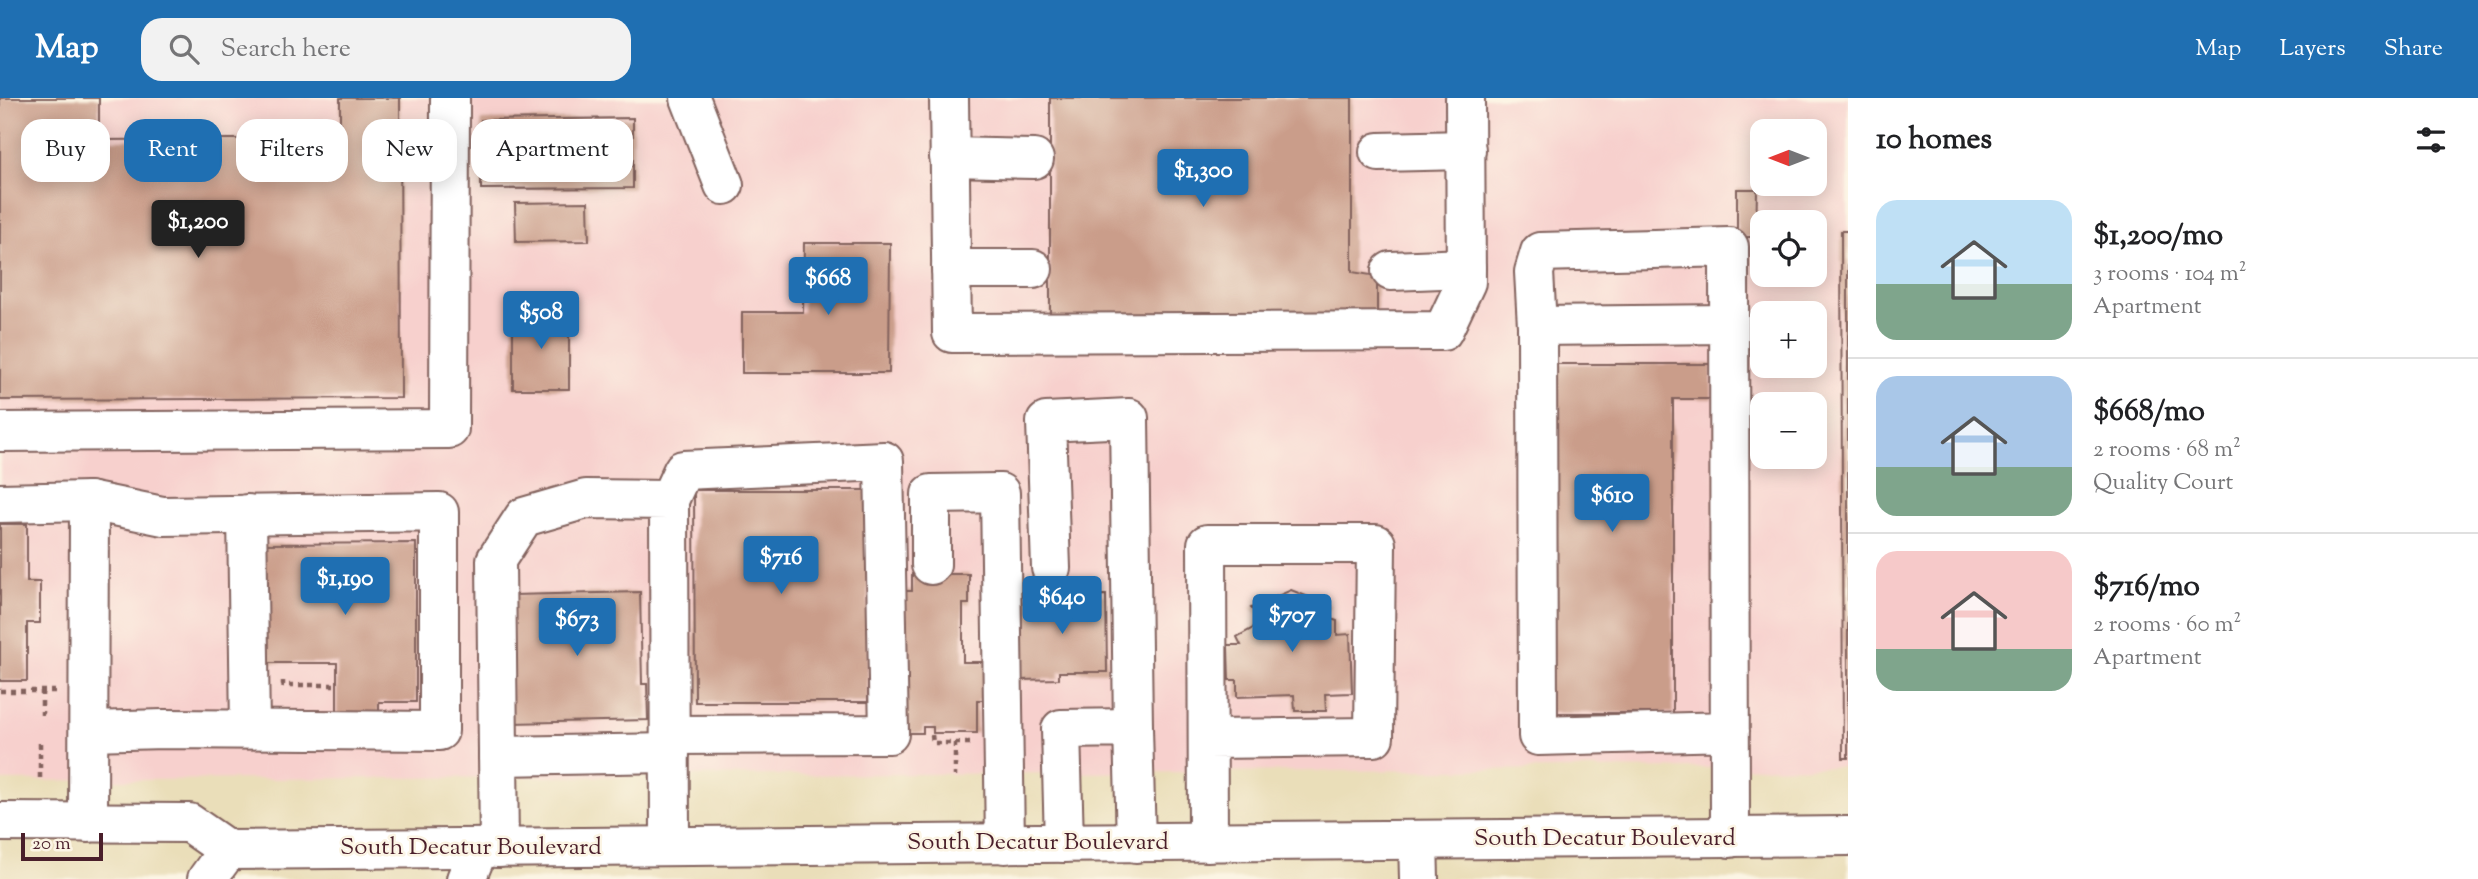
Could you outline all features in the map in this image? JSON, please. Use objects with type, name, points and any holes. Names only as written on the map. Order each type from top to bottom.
[{"type":"main road","points":[[0,432],[449,429],[450,98]]},
{"type":"main road","points":[[690,98],[724,185]]},
{"type":"main road","points":[[949,98],[952,334],[1443,331],[1465,282],[1465,98]]},
{"type":"main road","points":[[1379,152],[1465,149]]},
{"type":"main road","points":[[949,156],[1034,159]]},
{"type":"main road","points":[[1730,731],[1538,736],[1537,327],[1534,272],[1541,252],[1728,247],[1729,324],[1730,731],[1730,838]]},
{"type":"main road","points":[[1391,271],[1465,268]]},
{"type":"main road","points":[[951,269],[1033,269]]},
{"type":"main road","points":[[1537,327],[1729,324]]},
{"type":"main road","points":[[1051,568],[1046,422],[1129,418],[1136,843]]},
{"type":"main road","points":[[498,756],[670,744],[889,734],[884,461],[683,470],[669,500],[670,744],[670,846]]},
{"type":"main road","points":[[931,565],[931,494],[1000,493],[1005,844]]},
{"type":"main road","points":[[483,864],[498,756],[496,560],[524,517],[586,499],[669,500]]},
{"type":"main road","points":[[0,503],[89,501],[163,516],[439,512],[439,731],[89,731]]},
{"type":"main road","points":[[88,823],[89,501]]},
{"type":"main road","points":[[247,514],[250,729]]},
{"type":"main road","points":[[1208,739],[1374,737],[1376,544],[1207,544],[1208,842]]},
{"type":"main road","points":[[1064,843],[1061,729],[1133,728]]},
{"type":"main road","name":"South Decatur Boulevard","points":[[0,822],[189,823],[218,864],[483,864],[670,846],[1848,836]]},
{"type":"main road","points":[[1418,840],[1419,879]]},
{"type":"path","points":[[283,676],[283,685],[290,688],[335,685]]},
{"type":"path","points":[[0,691],[89,690]]},
{"type":"path","points":[[42,691],[42,715]]},
{"type":"path","points":[[932,735],[933,743],[955,743],[955,776]]},
{"type":"path","points":[[40,743],[40,780]]},
{"type":"shaded area","points":[[0,98],[1848,98],[1848,767],[0,781]]},
{"type":"building","points":[[0,98],[99,98],[99,119],[21,119],[21,182],[110,182],[110,140],[124,140],[124,182],[222,182],[222,139],[236,139],[236,182],[348,182],[348,119],[340,119],[340,98],[400,98],[400,119],[362,119],[362,182],[400,182],[401,398],[0,400]]},
{"type":"building","points":[[1050,98],[1352,98],[1352,272],[1377,276],[1377,317],[1050,319]]},
{"type":"building","points":[[633,118],[633,119],[557,119]]},
{"type":"building","points":[[481,182],[633,182],[633,188],[481,189]]},
{"type":"building","points":[[1737,189],[1750,189],[1750,196],[1757,196],[1757,210],[1750,210],[1750,237],[1737,237]]},
{"type":"building","points":[[588,202],[589,241],[516,242],[515,203]]},
{"type":"building","points":[[1841,231],[1848,231],[1848,758],[1843,758]]},
{"type":"building","points":[[804,243],[890,243],[889,373],[742,373],[742,312],[803,312]]},
{"type":"building","points":[[513,313],[569,313],[569,389],[513,389]]},
{"type":"building","points":[[1547,364],[1712,364],[1712,399],[1673,399],[1673,713],[1547,713]]},
{"type":"building","points":[[694,490],[868,490],[868,702],[695,702]]},
{"type":"building","points":[[0,524],[27,524],[27,582],[40,582],[40,623],[27,623],[27,681],[0,681]]},
{"type":"building","points":[[416,543],[416,702],[379,702],[379,714],[337,715],[337,663],[262,663],[262,544]]},
{"type":"building","points":[[912,574],[969,574],[969,604],[963,604],[963,662],[986,662],[986,700],[977,700],[977,733],[933,733],[933,727],[923,727],[923,733],[905,733],[905,591],[912,591]]},
{"type":"building","points":[[1291,590],[1331,606],[1322,616],[1337,621],[1337,635],[1350,634],[1352,693],[1325,694],[1326,711],[1295,711],[1294,695],[1237,697],[1237,680],[1229,680],[1228,645],[1241,645],[1237,637],[1253,628],[1258,615],[1251,608]]},
{"type":"building","points":[[640,592],[642,684],[647,684],[648,720],[510,723],[513,595]]},
{"type":"building","points":[[1106,595],[1107,672],[1059,672],[1059,679],[1019,680],[1019,596]]}]
